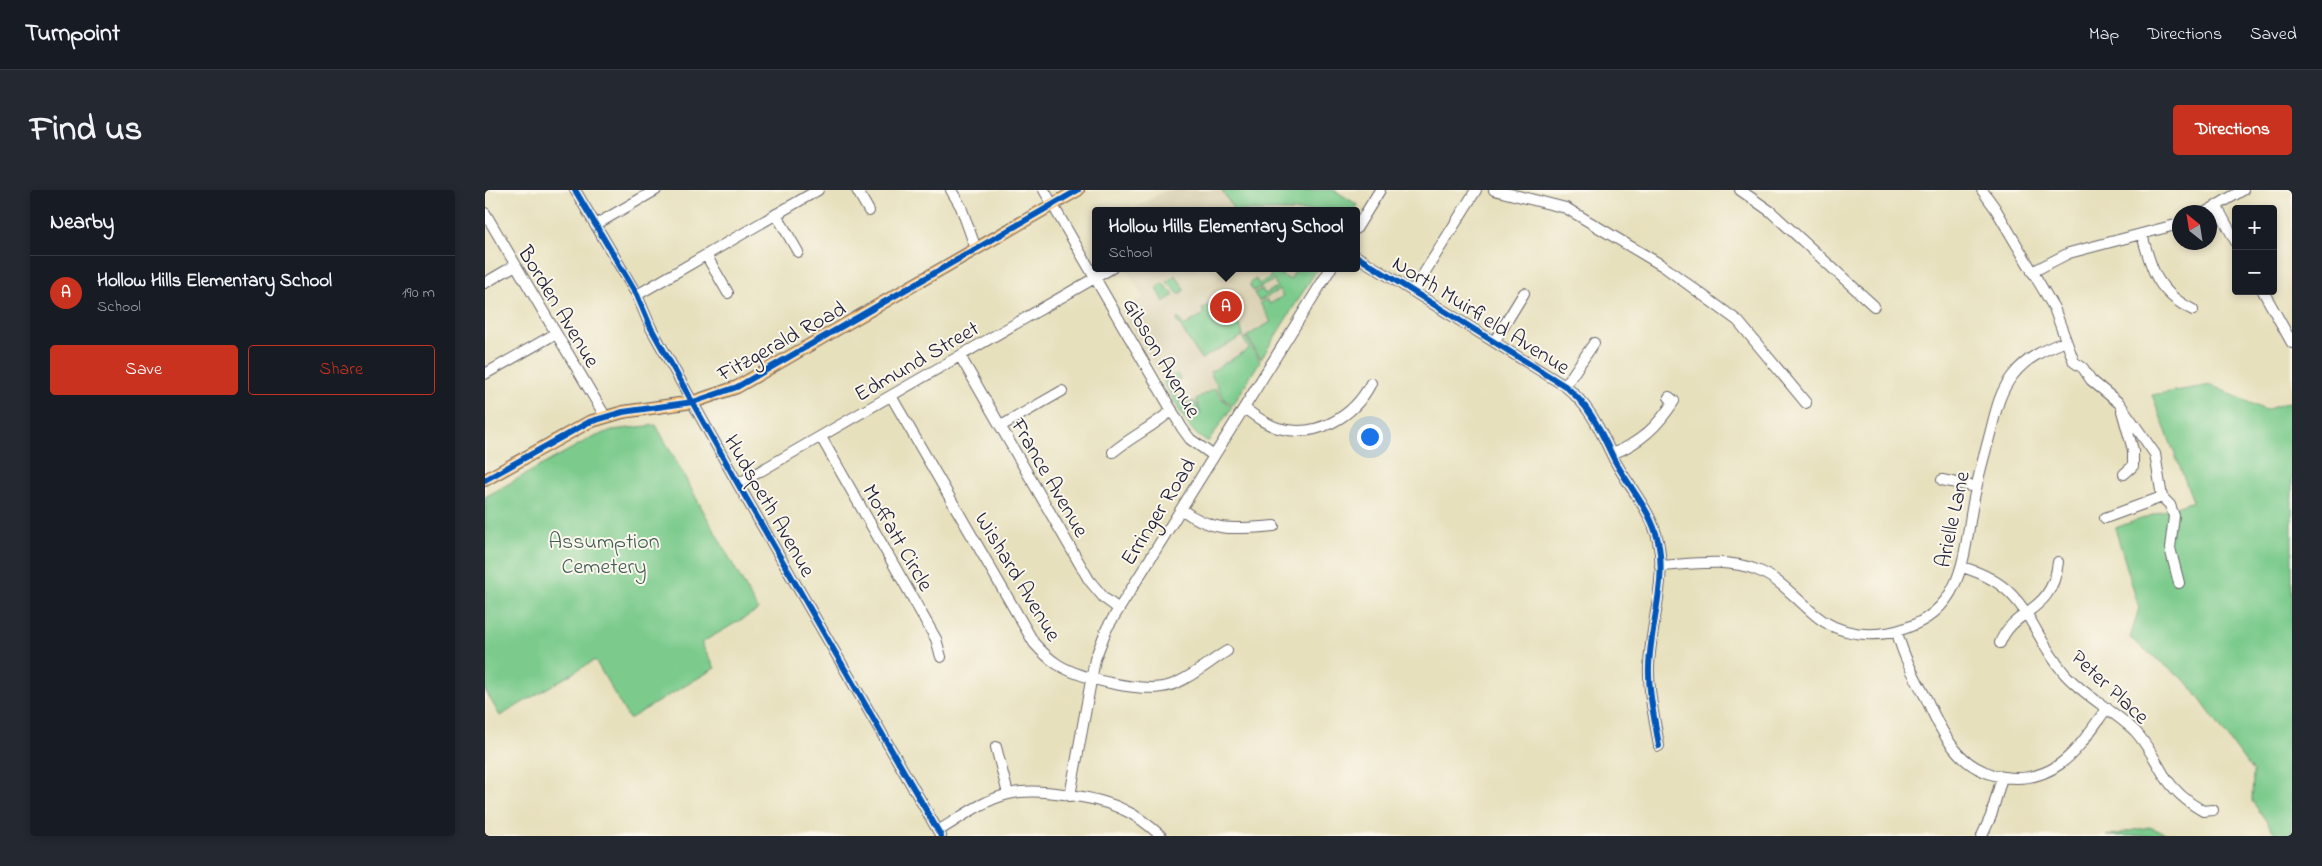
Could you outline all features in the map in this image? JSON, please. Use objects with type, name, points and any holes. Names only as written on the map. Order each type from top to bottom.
[{"type":"main road","name":"Fitzgerald Road","points":[[485,480],[573,430],[605,416],[693,402],[737,387],[1078,190]]},
{"type":"street","name":"Hudspeth Avenue","points":[[575,190],[637,295],[651,328],[738,484],[939,833]]},
{"type":"street","points":[[595,225],[656,190]]},
{"type":"street","points":[[637,295],[818,190]]},
{"type":"street","points":[[857,190],[869,211]]},
{"type":"street","points":[[951,190],[961,208],[976,249]]},
{"type":"street","name":"Gibson Avenue","points":[[1044,190],[1190,439],[1214,456]]},
{"type":"street","points":[[1360,222],[1380,190]]},
{"type":"street","points":[[1413,291],[1476,190]]},
{"type":"street","points":[[1494,190],[1566,208],[1663,266],[1738,321],[1806,402]]},
{"type":"street","points":[[1740,190],[1770,211],[1874,306]]},
{"type":"street","points":[[1982,190],[1995,208],[2054,308],[2074,362],[2083,368],[2091,380],[2119,403],[2155,454],[2162,497],[2170,505],[2175,516],[2169,548],[2179,583]]},
{"type":"street","points":[[2232,235],[2217,207],[2243,190]]},
{"type":"street","name":"Borden Avenue","points":[[485,213],[514,266],[605,416]]},
{"type":"street","points":[[777,214],[798,252]]},
{"type":"street","points":[[2033,272],[2069,253],[2172,226]]},
{"type":"street","points":[[2142,234],[2149,262],[2158,281],[2174,298],[2193,310]]},
{"type":"street","points":[[706,255],[728,293]]},
{"type":"street","name":"North Muirfield Avenue","points":[[1360,258],[1565,386],[1589,410],[1654,528],[1660,552],[1649,667],[1659,746]]},
{"type":"street","points":[[485,283],[514,266]]},
{"type":"street","name":"Edmund Street","points":[[738,484],[1105,272]]},
{"type":"street","name":"Erringer Road","points":[[1070,796],[1091,678],[1100,644],[1119,609],[1329,272]]},
{"type":"street","points":[[1494,342],[1524,293]]},
{"type":"street","points":[[2265,295],[2292,343]]},
{"type":"street","points":[[485,374],[555,334]]},
{"type":"street","name":"Arielle Lane","points":[[1660,566],[1722,563],[1748,566],[1771,576],[1815,615],[1837,628],[1860,634],[1897,632],[1921,621],[1941,605],[1956,584],[1962,567],[1976,487],[2002,392],[2013,374],[2027,360],[2043,350],[2066,341]]},
{"type":"street","points":[[1565,386],[1594,343]]},
{"type":"street","name":"France Avenue","points":[[960,356],[1089,580],[1104,598],[1119,609]]},
{"type":"street","points":[[1244,408],[1261,421],[1277,428],[1297,431],[1315,429],[1333,423],[1348,413],[1361,400],[1371,383]]},
{"type":"street","points":[[1001,426],[1062,391]]},
{"type":"street","name":"Wishard Avenue","points":[[891,396],[1034,643],[1057,665],[1091,678],[1136,688],[1159,688],[1179,682],[1227,651]]},
{"type":"street","points":[[1612,454],[1634,444],[1654,428],[1674,401],[1669,397]]},
{"type":"street","points":[[2119,403],[2133,450],[2133,466],[2124,474]]},
{"type":"street","points":[[1113,452],[1125,442],[1144,432],[1172,410]]},
{"type":"street","name":"Moffatt Circle","points":[[821,437],[937,639],[941,657]]},
{"type":"street","points":[[1942,480],[1976,487]]},
{"type":"street","points":[[2105,518],[2162,497]]},
{"type":"street","points":[[1181,509],[1201,522],[1221,528],[1274,526]]},
{"type":"street","points":[[1999,643],[2005,630],[2041,603],[2051,588],[2058,562]]},
{"type":"street","name":"Peter Place","points":[[1962,567],[1981,573],[2004,586],[2028,614],[2065,674],[2135,732],[2152,754],[2165,777],[2183,797],[2203,811],[2213,810]]},
{"type":"street","points":[[1897,632],[1907,664],[1953,748],[1973,766],[2002,777],[2032,776],[2060,764],[2075,750],[2107,708]]},
{"type":"street","points":[[996,747],[1008,794]]},
{"type":"street","points":[[1982,836],[1991,816],[2002,777]]},
{"type":"street","points":[[939,833],[991,800],[1008,794],[1036,791],[1109,803],[1139,818],[1161,836]]},
{"type":"shaded area","points":[[1166,190],[1333,190],[1350,207],[1137,207]]},
{"type":"shaded area","points":[[1128,272],[1315,272],[1209,441],[1204,440],[1189,425],[1121,310],[1143,297]]},
{"type":"green space","points":[[1222,190],[1334,190],[1358,205],[1357,207],[1232,207]]},
{"type":"green space","points":[[1269,272],[1277,272],[1290,280],[1295,272],[1315,272],[1261,359],[1247,336],[1271,322],[1260,303],[1267,299],[1270,304],[1283,296],[1279,290],[1259,301],[1254,293],[1262,289],[1265,294],[1277,287],[1274,280],[1253,291],[1250,285],[1256,279],[1258,284],[1271,277]]},
{"type":"green space","points":[[1175,275],[1184,288],[1184,291],[1179,294],[1167,282]]},
{"type":"green space","points":[[1162,283],[1174,295],[1164,302],[1157,288]]},
{"type":"green space","points":[[1222,298],[1241,328],[1243,336],[1201,359],[1177,321],[1178,318],[1184,326],[1204,314],[1202,309]]},
{"type":"green space","points":[[1246,337],[1260,361],[1233,405],[1224,399],[1210,372],[1249,349],[1243,338]]},
{"type":"green space","points":[[1177,374],[1180,379],[1170,385],[1183,406],[1194,401],[1201,414],[1196,399],[1215,388],[1222,399],[1232,407],[1209,441],[1196,434],[1177,407],[1163,382]]},
{"type":"green space","points":[[2211,385],[2265,410],[2292,401],[2292,836],[2277,836],[2252,801],[2253,772],[2188,683],[2130,638],[2139,608],[2115,528],[2193,501],[2152,395]]},
{"type":"green space","name":"Assumption Cemetery","points":[[656,425],[758,610],[701,643],[715,668],[629,719],[595,660],[500,716],[485,690],[485,497],[587,440],[612,430]]},
{"type":"green space","points":[[2149,827],[2173,836],[2107,836]]},
{"type":"cycle path","points":[[575,190],[637,295],[651,328],[738,484],[941,836]]},
{"type":"cycle path","points":[[485,480],[589,422],[623,412],[693,402],[737,387],[1078,190]]},
{"type":"cycle path","points":[[1360,258],[1565,386],[1595,420],[1615,461],[1651,520],[1658,541],[1661,572],[1650,651],[1649,677],[1659,746]]},
{"type":"place","name":"Hollow Hills Elementary School","points":[[1226,307]]}]
